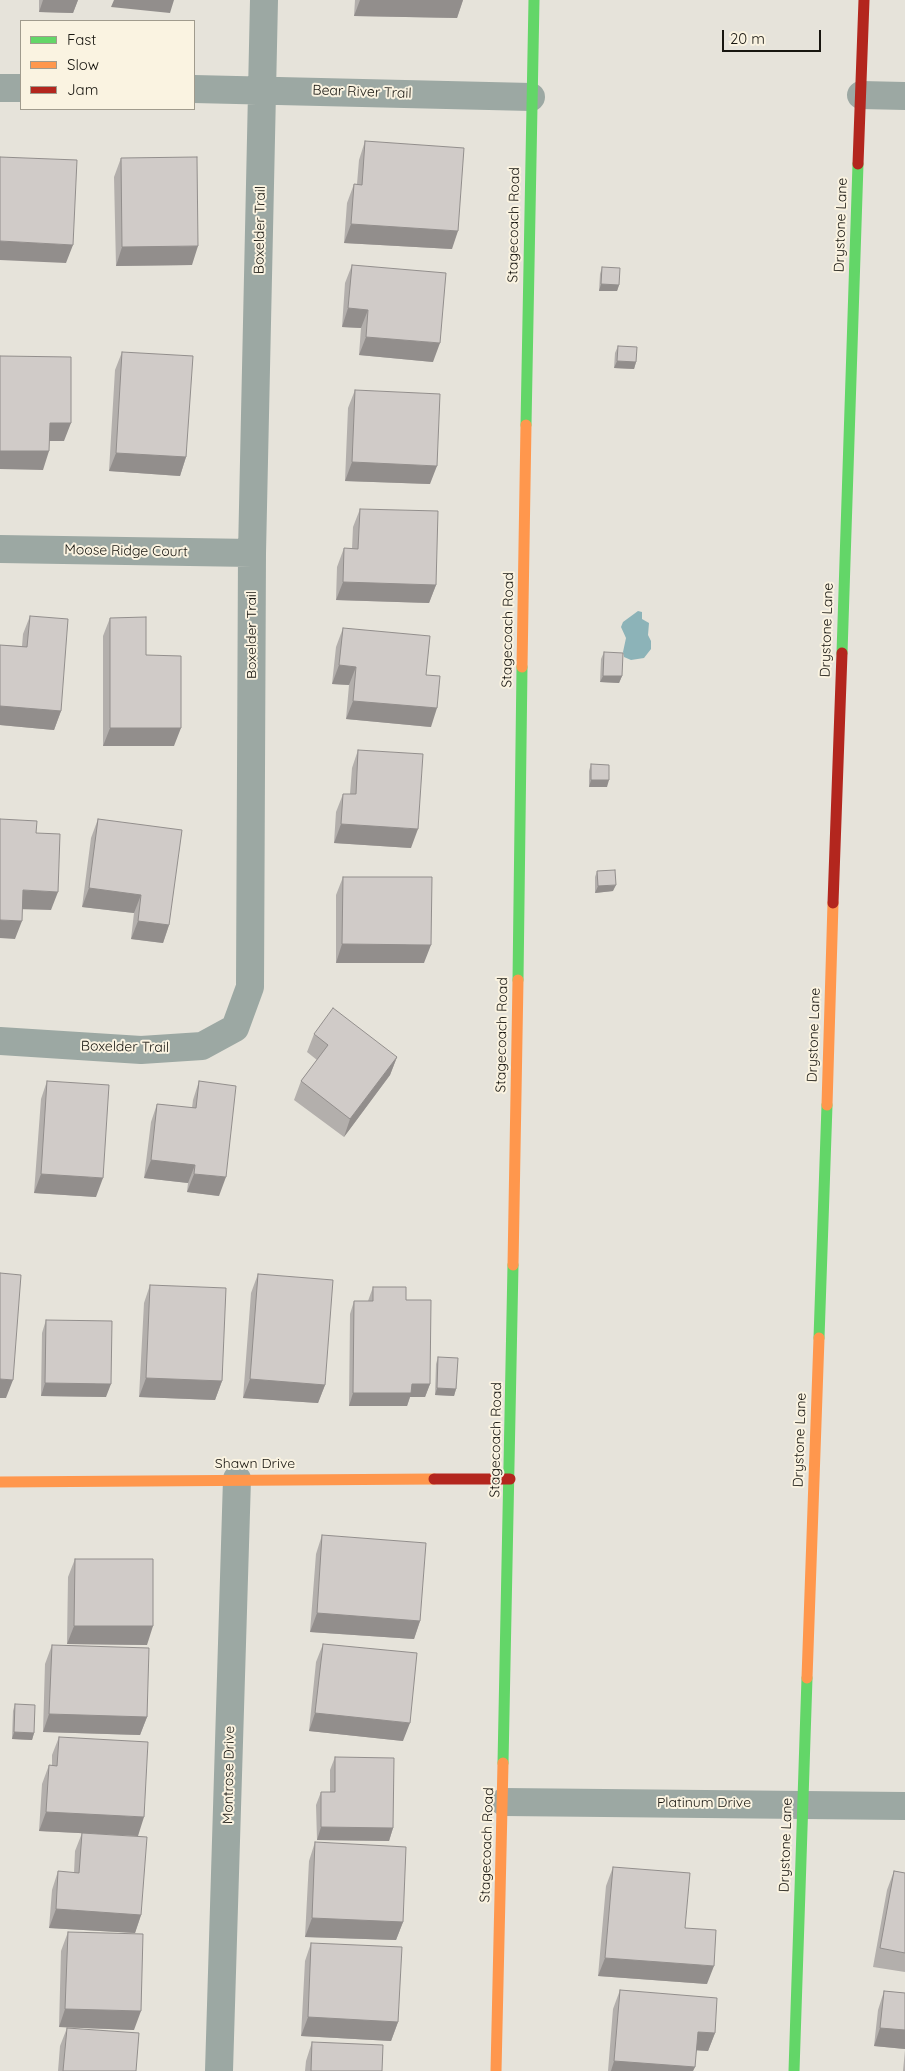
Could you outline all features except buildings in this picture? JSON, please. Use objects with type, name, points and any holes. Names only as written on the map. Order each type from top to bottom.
[{"type":"street","name":"Boxelder Trail","points":[[0,1041],[141,1050],[202,1046],[235,1028],[250,987],[252,552],[264,0]]},
{"type":"street","name":"Stagecoach Road","points":[[496,2071],[504,1802],[510,1479],[534,0]]},
{"type":"street","name":"Drystone Lane","points":[[794,2071],[864,0]]},
{"type":"street","points":[[0,88],[20,88]]},
{"type":"street","name":"Bear River Trail","points":[[195,89],[531,96]]},
{"type":"street","points":[[860,95],[905,96]]},
{"type":"street","name":"Moose Ridge Court","points":[[0,549],[252,552]]},
{"type":"street","name":"Shawn Drive","points":[[0,1482],[237,1479],[510,1479]]},
{"type":"street","name":"Montrose Drive","points":[[219,2071],[237,1479]]},
{"type":"street","name":"Platinum Drive","points":[[504,1802],[905,1806]]},
{"type":"water","points":[[638,611],[642,612],[642,619],[649,623],[648,635],[651,641],[651,649],[644,658],[631,660],[624,657],[623,652],[626,638],[621,627],[623,622]]},
{"type":"traffic: fast","points":[[526,425],[534,0]]},
{"type":"traffic: fast","points":[[842,653],[858,164]]},
{"type":"traffic: fast","points":[[518,980],[522,667]]},
{"type":"traffic: fast","points":[[819,1338],[827,1105]]},
{"type":"traffic: fast","points":[[503,1763],[513,1265]]},
{"type":"traffic: fast","points":[[794,2071],[807,1678]]},
{"type":"traffic: slow","points":[[522,667],[526,425]]},
{"type":"traffic: slow","points":[[827,1105],[833,903]]},
{"type":"traffic: slow","points":[[513,1265],[518,980]]},
{"type":"traffic: slow","points":[[807,1678],[819,1338]]},
{"type":"traffic: slow","points":[[0,1482],[434,1479]]},
{"type":"traffic: slow","points":[[496,2071],[503,1763]]},
{"type":"traffic: jam","points":[[858,164],[864,0]]},
{"type":"traffic: jam","points":[[833,903],[842,653]]},
{"type":"traffic: jam","points":[[434,1479],[510,1479]]}]
